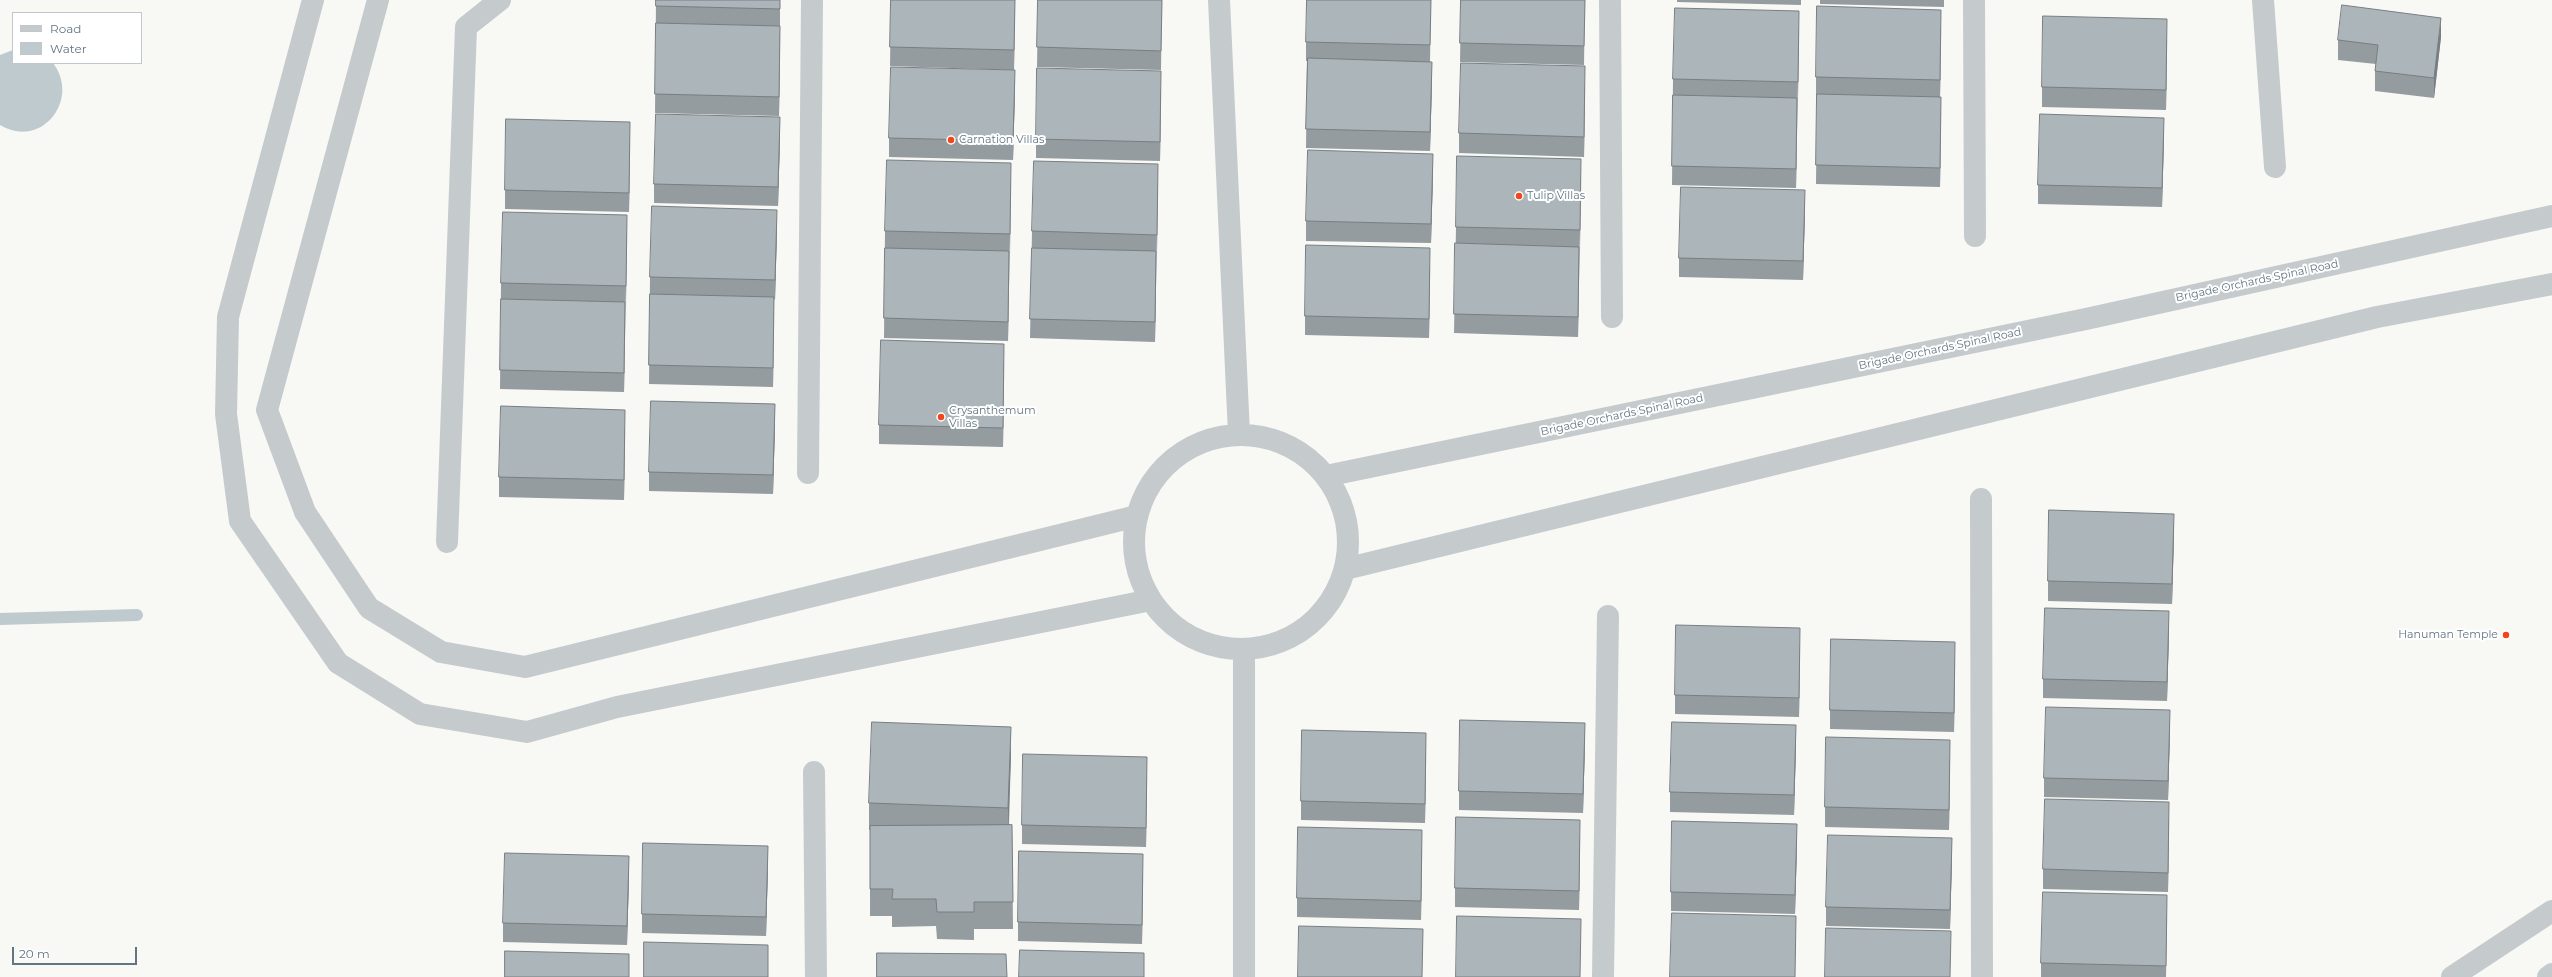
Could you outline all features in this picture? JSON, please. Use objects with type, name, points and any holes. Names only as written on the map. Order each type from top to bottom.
[{"type":"street","points":[[313,0],[228,317],[226,414],[240,521],[338,663],[420,714],[527,732],[617,707],[1152,600]]},
{"type":"street","points":[[378,0],[267,410],[305,512],[369,608],[441,652],[525,667],[1137,516]]},
{"type":"street","points":[[447,542],[466,27],[500,0]]},
{"type":"street","points":[[808,473],[812,0]]},
{"type":"street","points":[[1219,0],[1239,434]]},
{"type":"street","points":[[1610,0],[1612,318]]},
{"type":"street","points":[[1974,0],[1975,236]]},
{"type":"street","points":[[2263,0],[2275,167]]},
{"type":"street","name":"Brigade Orchards Spinal Road","points":[[1326,476],[2086,319],[2552,215]]},
{"type":"street","points":[[1345,569],[2369,319],[2552,284]]},
{"type":"street","points":[[1239,434],[1272,438],[1296,450],[1326,476],[1342,504],[1349,536],[1345,569],[1332,601],[1308,626],[1278,643],[1244,650],[1208,644],[1176,627],[1152,600],[1139,574],[1134,545],[1137,516],[1150,484],[1173,458],[1204,440],[1239,434]]},
{"type":"street","points":[[1981,499],[1982,977]]},
{"type":"street","points":[[1603,977],[1608,616]]},
{"type":"street","points":[[1244,650],[1244,977]]},
{"type":"street","points":[[814,772],[816,977]]},
{"type":"street","points":[[2452,977],[2552,911]]},
{"type":"street","points":[[2548,977],[2552,974]]},
{"type":"water","points":[[12,50],[12,64],[54,64],[60,77],[62,92],[59,105],[52,117],[42,126],[30,131],[15,131],[0,125],[0,55]]},
{"type":"building","points":[[656,0],[780,0],[780,9],[656,6]]},
{"type":"building","points":[[891,0],[1015,0],[1014,50],[890,47]]},
{"type":"building","points":[[1038,0],[1162,0],[1161,51],[1037,47]]},
{"type":"building","points":[[1307,0],[1431,0],[1430,45],[1306,42]]},
{"type":"building","points":[[1461,0],[1585,0],[1584,46],[1460,43]]},
{"type":"building","points":[[2342,5],[2441,18],[2434,78],[2375,71],[2378,45],[2338,40]]},
{"type":"building","points":[[1817,6],[1941,10],[1940,80],[1816,77]]},
{"type":"building","points":[[1675,8],[1799,11],[1798,82],[1673,79]]},
{"type":"building","points":[[2043,16],[2167,19],[2166,90],[2042,87]]},
{"type":"building","points":[[656,23],[780,26],[779,97],[655,94]]},
{"type":"building","points":[[1308,58],[1432,62],[1430,132],[1306,129]]},
{"type":"building","points":[[1461,63],[1585,66],[1584,137],[1459,133]]},
{"type":"building","name":"Carnation Villas","points":[[891,67],[1015,70],[1013,141],[889,138]]},
{"type":"building","points":[[1037,68],[1161,71],[1160,142],[1036,139]]},
{"type":"building","points":[[1817,94],[1941,97],[1940,168],[1816,165]]},
{"type":"building","points":[[1673,95],[1797,98],[1796,169],[1672,166]]},
{"type":"building","points":[[656,114],[780,117],[778,187],[654,184]]},
{"type":"building","points":[[2040,114],[2164,118],[2162,188],[2038,185]]},
{"type":"building","points":[[506,119],[630,122],[629,193],[505,190]]},
{"type":"building","points":[[1308,150],[1433,154],[1431,224],[1306,221]]},
{"type":"building","name":"Tulip Villas","points":[[1457,156],[1581,159],[1580,230],[1456,227]]},
{"type":"building","points":[[887,160],[1011,163],[1010,234],[885,231]]},
{"type":"building","points":[[1034,161],[1158,164],[1157,235],[1032,231]]},
{"type":"building","points":[[1681,187],[1805,190],[1803,261],[1679,258]]},
{"type":"building","points":[[652,206],[777,210],[775,280],[650,277]]},
{"type":"building","points":[[503,212],[627,215],[626,286],[501,283]]},
{"type":"building","points":[[1455,243],[1579,247],[1578,317],[1454,314]]},
{"type":"building","points":[[1306,245],[1430,248],[1429,319],[1305,316]]},
{"type":"building","points":[[885,248],[1009,251],[1008,322],[884,318]]},
{"type":"building","points":[[1032,248],[1156,251],[1155,322],[1030,319]]},
{"type":"building","points":[[650,294],[774,297],[773,368],[649,365]]},
{"type":"building","points":[[501,299],[625,302],[624,373],[500,370]]},
{"type":"building","name":"Crysanthemum Villas","points":[[881,340],[1004,344],[1003,428],[879,425]]},
{"type":"building","points":[[651,401],[775,404],[773,475],[649,472]]},
{"type":"building","points":[[501,406],[625,410],[624,480],[499,477]]},
{"type":"building","points":[[2049,510],[2174,514],[2172,584],[2048,581]]},
{"type":"building","points":[[2045,608],[2169,611],[2167,682],[2043,679]]},
{"type":"building","points":[[1676,625],[1800,628],[1799,698],[1675,695]]},
{"type":"building","points":[[1831,639],[1955,642],[1954,713],[1830,710]]},
{"type":"building","points":[[2046,707],[2170,710],[2168,781],[2044,778]]},
{"type":"building","points":[[1460,720],[1585,723],[1583,794],[1459,791]]},
{"type":"building","points":[[872,722],[1011,727],[1008,808],[869,803]]},
{"type":"building","points":[[1672,722],[1796,725],[1794,795],[1670,792]]},
{"type":"building","points":[[1302,730],[1426,733],[1425,804],[1301,801]]},
{"type":"building","points":[[1826,737],[1950,740],[1949,810],[1825,807]]},
{"type":"building","points":[[1023,754],[1147,757],[1146,828],[1022,825]]},
{"type":"building","points":[[2045,799],[2169,802],[2168,873],[2043,869]]},
{"type":"building","points":[[1456,817],[1580,820],[1579,891],[1455,888]]},
{"type":"building","points":[[1672,821],[1797,824],[1795,895],[1671,892]]},
{"type":"building","points":[[1012,825],[1013,902],[974,902],[974,912],[937,912],[936,899],[892,899],[893,889],[870,889],[870,826]]},
{"type":"building","points":[[1298,827],[1422,830],[1421,901],[1297,898]]},
{"type":"building","points":[[1828,835],[1952,838],[1950,910],[1826,907]]},
{"type":"building","points":[[643,843],[768,846],[766,917],[642,914]]},
{"type":"building","points":[[1019,851],[1143,854],[1142,925],[1018,922]]},
{"type":"building","points":[[505,853],[629,856],[627,926],[503,923]]},
{"type":"building","points":[[2043,892],[2167,895],[2166,966],[2041,963]]},
{"type":"building","points":[[1672,913],[1796,916],[1795,977],[1670,977]]},
{"type":"building","points":[[1457,916],[1581,919],[1580,977],[1456,977]]},
{"type":"building","points":[[1299,926],[1423,929],[1422,977],[1298,977]]},
{"type":"building","points":[[1826,928],[1951,931],[1950,977],[1825,977]]},
{"type":"building","points":[[644,942],[768,945],[768,977],[644,977]]},
{"type":"building","points":[[1020,950],[1144,953],[1144,977],[1019,977]]},
{"type":"building","points":[[505,951],[629,954],[629,977],[505,977]]},
{"type":"building","points":[[877,953],[1006,954],[1007,977],[877,977]]},
{"type":"waterway","points":[[0,619],[137,615]]},
{"type":"place","name":"Carnation Villas","points":[[951,140]]},
{"type":"place","name":"Tulip Villas","points":[[1519,196]]},
{"type":"place","name":"Crysanthemum Villas","points":[[941,417]]},
{"type":"place","name":"Hanuman Temple","points":[[2506,635]]}]
